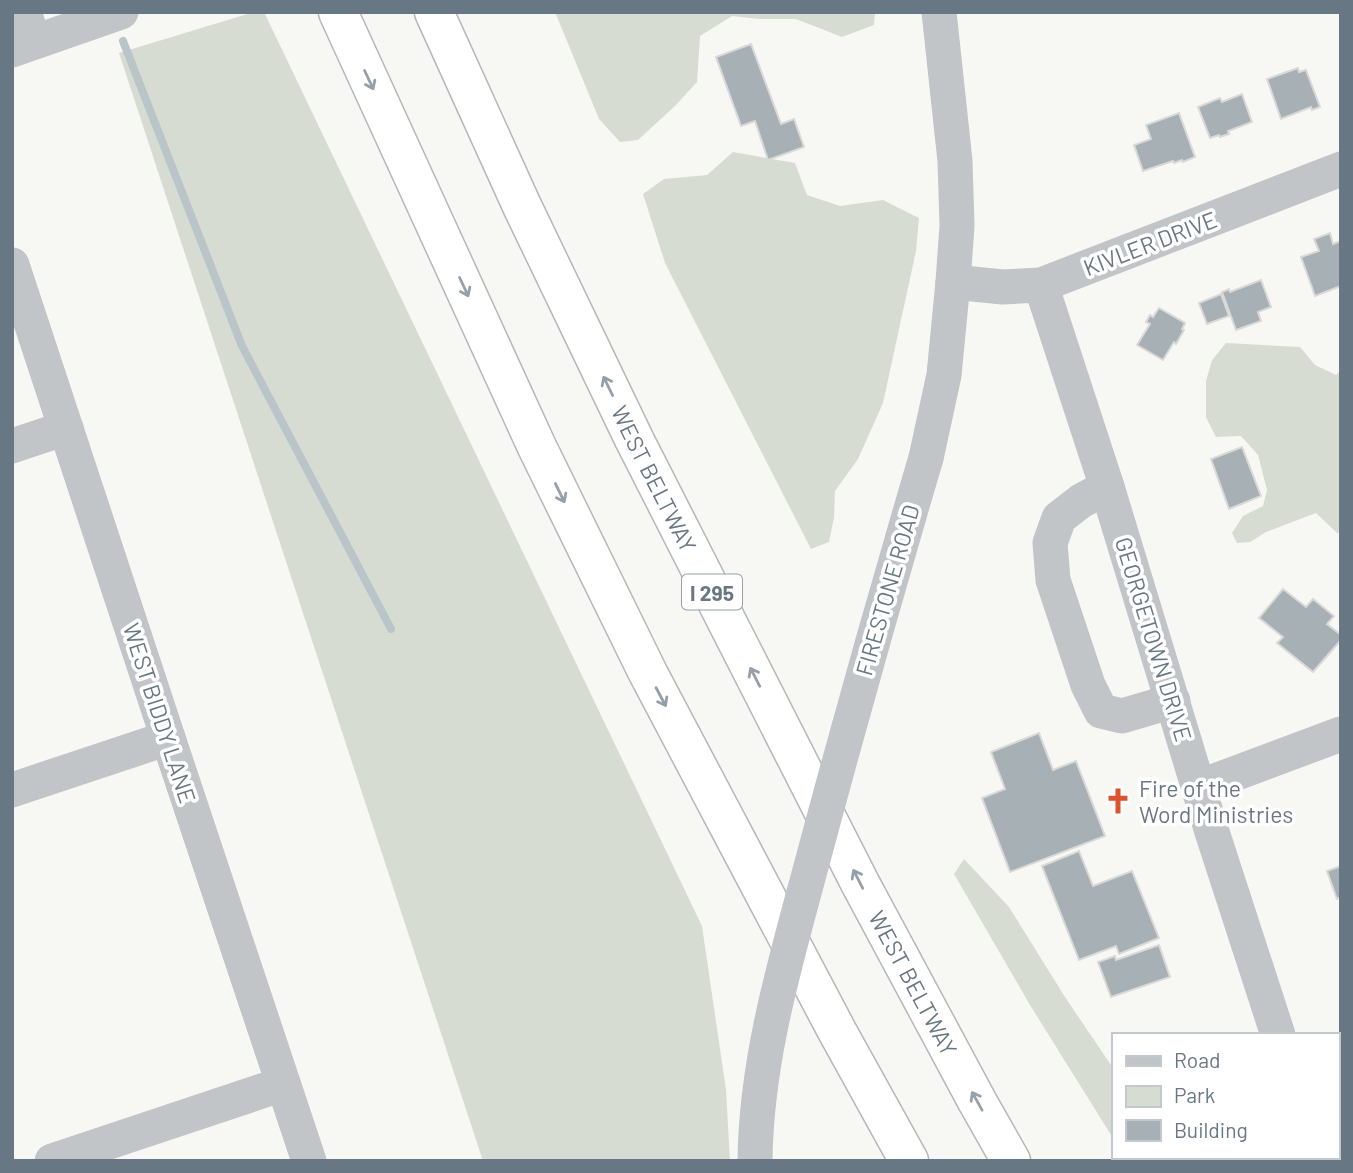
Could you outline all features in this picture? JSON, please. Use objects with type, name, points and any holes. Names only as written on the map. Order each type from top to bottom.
[{"type":"highway","name":"WEST BELTWAY","points":[[434,12],[522,206],[634,439],[860,883],[1011,1161]]},
{"type":"highway","points":[[340,15],[537,447],[642,661],[837,1031],[909,1161]]},
{"type":"street","points":[[23,35],[121,12]]},
{"type":"street","name":"FIRESTONE ROAD","points":[[755,1161],[755,1134],[765,1056],[779,988],[857,693],[926,458],[943,375],[957,226],[955,160],[939,12]]},
{"type":"street","name":"KIVLER DRIVE","points":[[953,282],[1003,287],[1041,285],[1341,169]]},
{"type":"street","name":"WEST BIDDY LANE","points":[[12,265],[309,1161]]},
{"type":"street","name":"GEORGETOWN DRIVE","points":[[1041,285],[1108,487],[1277,1033]]},
{"type":"street","points":[[12,446],[66,428]]},
{"type":"street","points":[[1108,487],[1059,518],[1050,543],[1053,580],[1088,685],[1101,711],[1122,716],[1173,701]]},
{"type":"street","points":[[1199,787],[1341,734]]},
{"type":"street","points":[[12,790],[168,738]]},
{"type":"street","points":[[52,1161],[284,1084]]},
{"type":"green space","points":[[254,12],[264,12],[702,926],[726,1090],[730,1161],[483,1161],[119,53]]},
{"type":"green space","points":[[555,12],[875,12],[874,25],[842,37],[796,19],[732,16],[700,36],[697,82],[638,140],[620,142],[599,119]]},
{"type":"green space","points":[[733,152],[795,163],[807,195],[840,206],[883,200],[919,218],[916,251],[883,403],[858,459],[835,491],[834,518],[829,542],[811,549],[665,263],[643,194],[664,179],[707,175]]},
{"type":"green space","points":[[1226,343],[1300,347],[1315,365],[1336,375],[1341,370],[1341,533],[1337,533],[1316,513],[1266,532],[1250,542],[1237,543],[1232,533],[1243,516],[1263,506],[1267,490],[1258,455],[1241,436],[1216,437],[1206,417],[1206,381],[1212,360]]},
{"type":"green space","points":[[964,859],[1009,907],[1112,1067],[1112,1136],[1030,1005],[954,874]]},
{"type":"building","points":[[751,44],[781,124],[794,119],[804,147],[768,160],[755,121],[741,126],[716,57]]},
{"type":"building","points":[[1298,68],[1299,72],[1306,70],[1320,107],[1312,110],[1311,107],[1281,119],[1267,79]]},
{"type":"building","points":[[1242,94],[1252,122],[1228,131],[1229,134],[1210,138],[1198,107],[1220,98],[1222,102]]},
{"type":"building","points":[[1179,113],[1195,157],[1143,171],[1134,145],[1151,139],[1146,125]]},
{"type":"building","points":[[1330,233],[1333,244],[1341,241],[1341,286],[1315,296],[1301,257],[1319,251],[1314,239]]},
{"type":"building","points":[[1261,280],[1271,307],[1258,312],[1261,321],[1236,330],[1222,292],[1229,289],[1230,292]]},
{"type":"building","points":[[1221,294],[1229,316],[1207,324],[1199,303]]},
{"type":"building","points":[[1159,308],[1185,323],[1176,344],[1174,342],[1163,360],[1137,345],[1150,324],[1146,322],[1150,315],[1153,317]]},
{"type":"building","points":[[1242,447],[1261,496],[1229,509],[1211,459]]},
{"type":"building","points":[[1283,589],[1306,607],[1313,599],[1334,616],[1327,624],[1341,635],[1341,640],[1313,672],[1277,643],[1283,637],[1259,618]]},
{"type":"building","points":[[1039,733],[1053,770],[1076,761],[1105,836],[1010,872],[982,798],[1005,789],[991,752]]},
{"type":"building","points":[[1079,851],[1093,886],[1132,871],[1159,938],[1119,954],[1116,946],[1079,960],[1042,866]]},
{"type":"building","points":[[1341,866],[1341,897],[1337,899],[1327,871]]},
{"type":"building","points":[[1159,945],[1170,977],[1111,997],[1098,962],[1115,956],[1116,960]]},
{"type":"waterway","points":[[123,41],[242,346],[391,629]]},
{"type":"place","name":"Fire of the Word Ministries","points":[[1118,801]]}]
